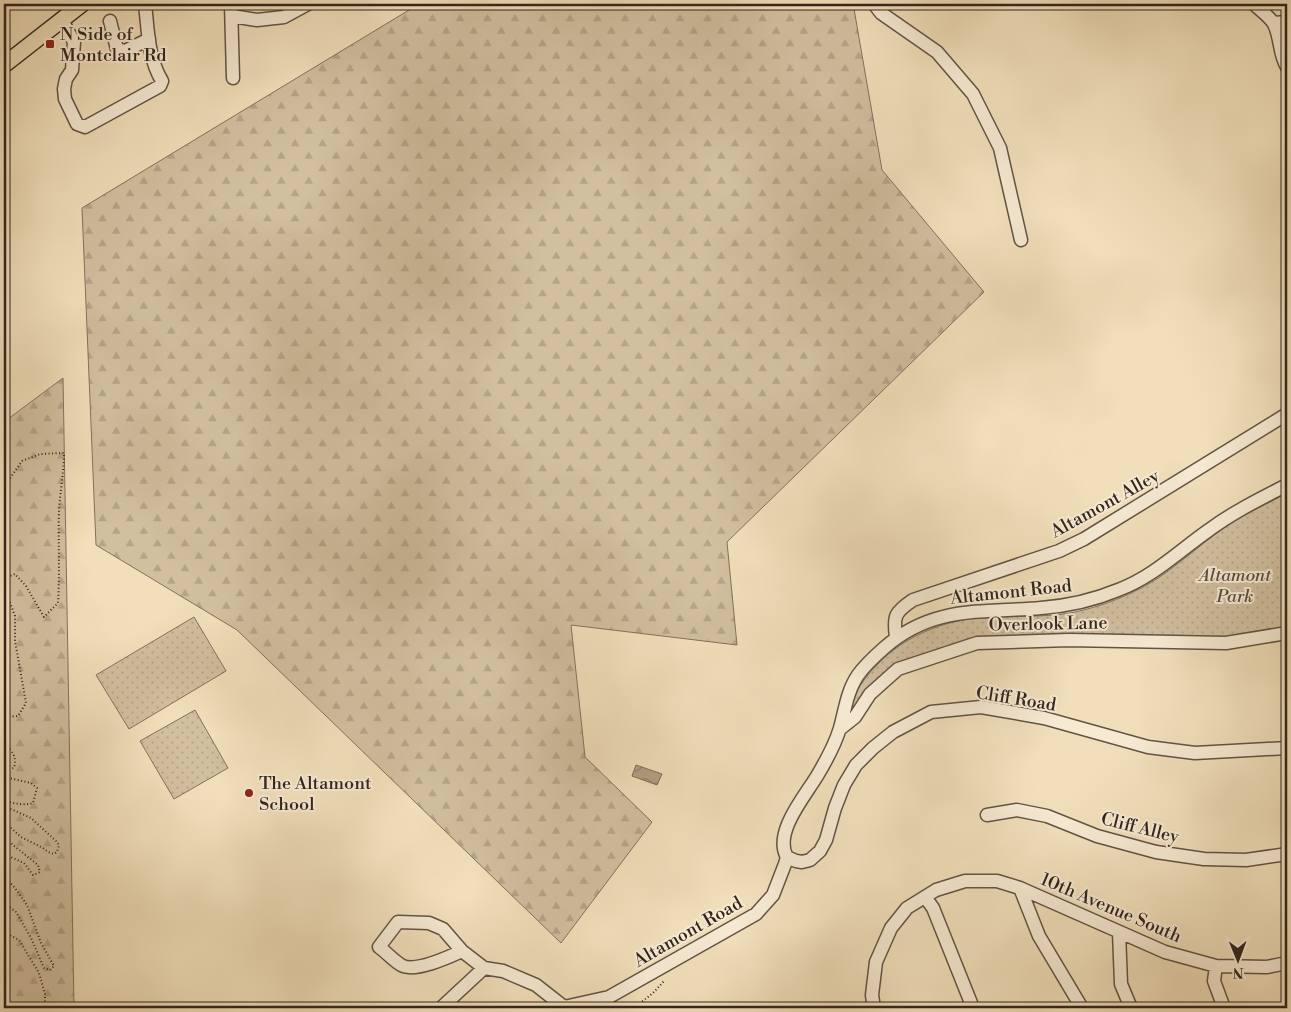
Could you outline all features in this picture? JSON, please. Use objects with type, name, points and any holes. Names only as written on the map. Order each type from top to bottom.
[{"type":"main road","points":[[4,64],[82,4]]},
{"type":"street","points":[[62,20],[74,42],[72,70],[66,78],[64,89],[65,99],[77,124],[85,127],[160,86],[162,81],[158,75],[150,50],[145,4]]},
{"type":"street","points":[[233,78],[232,10],[257,20],[284,17],[308,4]]},
{"type":"street","points":[[874,4],[881,13],[937,52],[973,94],[1000,148],[1021,240]]},
{"type":"street","points":[[1254,4],[1274,23],[1283,62],[1287,67]]},
{"type":"street","points":[[110,21],[117,49],[125,51],[149,39]]},
{"type":"street","points":[[1274,23],[1287,22]]},
{"type":"street","name":"Altamont Alley","points":[[896,637],[895,617],[901,608],[913,600],[1059,551],[1084,539],[1287,414]]},
{"type":"street","name":"Altamont Road","points":[[484,968],[503,971],[536,985],[564,1007],[609,997],[756,914],[773,895],[787,857],[783,841],[785,832],[799,802],[814,782],[831,751],[840,729],[850,689],[858,675],[872,659],[896,637],[914,627],[956,613],[1067,605],[1118,590],[1154,572],[1231,514],[1287,485]]},
{"type":"street","name":"Overlook Lane","points":[[840,729],[855,718],[870,694],[898,669],[977,643],[1069,640],[1226,643],[1287,633]]},
{"type":"street","name":"Cliff Road","points":[[787,857],[802,862],[810,860],[820,851],[826,840],[844,785],[856,765],[892,732],[931,712],[981,707],[1044,718],[1148,747],[1195,753],[1287,748]]},
{"type":"street","name":"Cliff Alley","points":[[987,815],[1017,810],[1047,816],[1105,839],[1156,852],[1204,859],[1246,860],[1287,854]]},
{"type":"street","name":"10th Avenue South","points":[[874,1008],[872,995],[876,962],[891,928],[907,908],[936,890],[964,881],[997,880],[1020,888],[1165,952],[1216,966],[1267,966],[1287,963]]},
{"type":"street","points":[[1020,888],[1039,936],[1082,1008]]},
{"type":"street","points":[[925,897],[933,908],[973,1008]]},
{"type":"street","points":[[441,1008],[484,968],[462,951],[443,930],[430,924],[398,922],[379,946],[402,966],[413,968],[445,959],[462,951]]},
{"type":"street","points":[[1119,932],[1121,984],[1131,1008]]},
{"type":"street","points":[[1216,966],[1214,981],[1224,1008]]},
{"type":"path","points":[[4,487],[22,461],[40,454],[64,453],[64,470],[59,508],[58,549],[60,579],[58,603],[44,617],[26,586],[15,574],[5,578],[15,616],[14,641],[26,703],[18,716],[4,717]]},
{"type":"path","points":[[4,745],[11,750],[16,762],[14,768],[9,769],[4,766]]},
{"type":"path","points":[[4,777],[31,783],[37,788],[33,803],[14,804],[4,801]]},
{"type":"path","points":[[4,806],[31,818],[60,845],[59,848],[54,854],[48,852],[4,825]]},
{"type":"path","points":[[4,836],[38,865],[40,872],[34,874],[24,863],[4,854]]},
{"type":"path","points":[[4,876],[27,906],[41,942],[54,966],[50,970],[44,968],[31,938],[16,912],[4,903]]},
{"type":"path","points":[[4,932],[19,940],[39,973],[45,994],[45,1008]]},
{"type":"green space","points":[[419,4],[850,4],[854,9],[882,170],[984,292],[727,542],[737,645],[571,625],[585,757],[652,822],[561,943],[237,630],[96,545],[82,208]]},
{"type":"green space","points":[[63,378],[74,1008],[4,1008],[4,422]]},
{"type":"green space","name":"Altamont Park","points":[[1287,493],[1287,626],[1251,635],[1225,638],[1014,637],[915,657],[851,713],[849,712],[856,693],[863,682],[886,656],[924,632],[939,626],[968,619],[994,616],[1059,615],[1101,605],[1157,579],[1227,526]]},
{"type":"green space","points":[[194,617],[226,671],[129,729],[96,675]]},
{"type":"green space","points":[[195,710],[228,768],[174,799],[140,741]]},
{"type":"water","points":[[636,765],[662,774],[657,785],[632,776]]},
{"type":"place","name":"N Side of Montclair Rd","points":[[50,44]]},
{"type":"place","name":"The Altamont School","points":[[249,793]]}]
